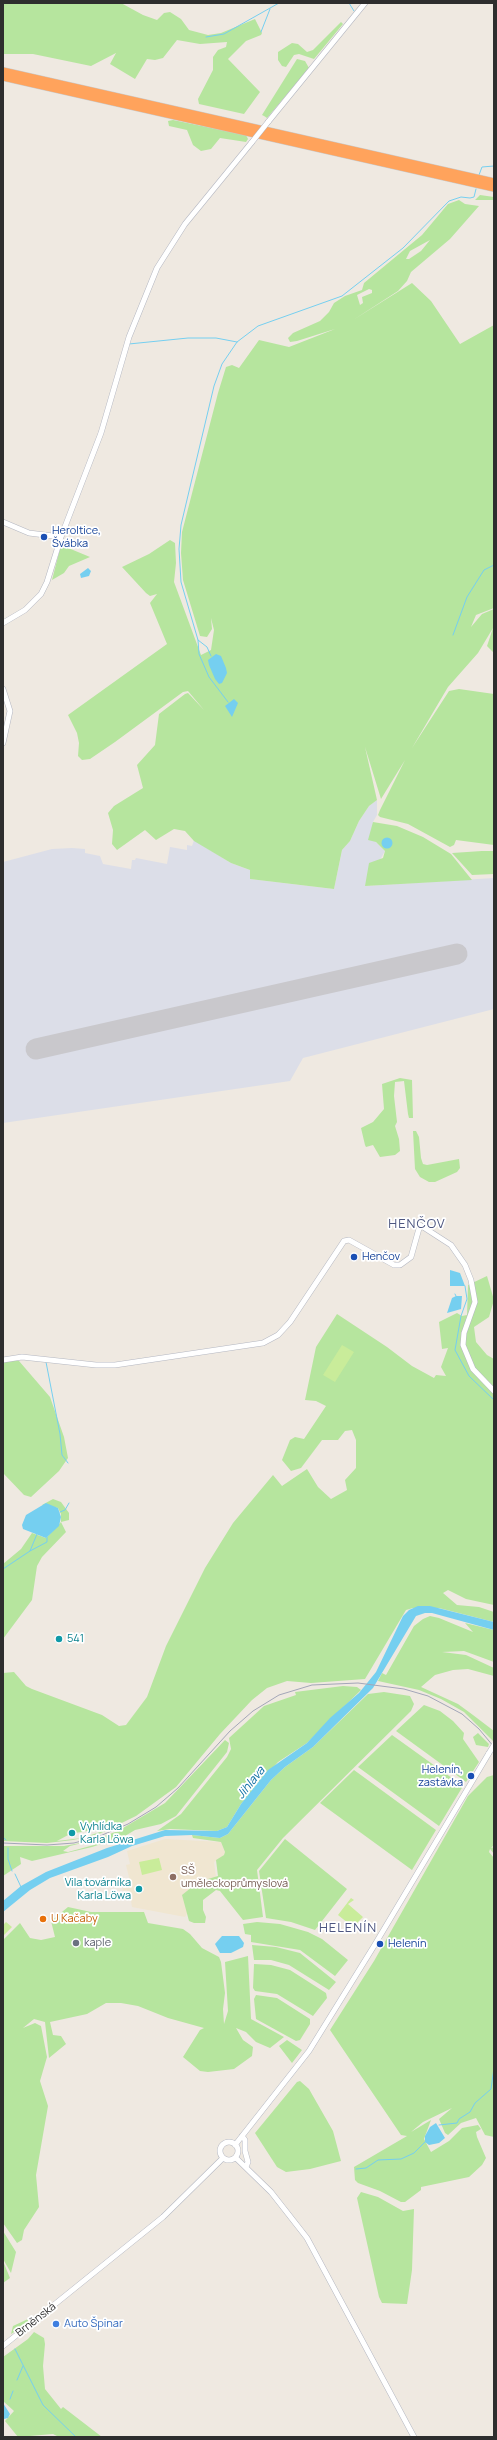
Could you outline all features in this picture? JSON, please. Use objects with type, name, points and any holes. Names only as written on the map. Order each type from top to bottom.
[{"type":"highway","points":[[3,71],[494,182]]},
{"type":"highway","points":[[3,77],[494,188]]},
{"type":"main road","points":[[3,623],[25,610],[41,594],[47,582],[61,537],[101,433],[129,337],[158,268],[185,224],[365,3]]},
{"type":"main road","points":[[3,522],[28,533],[61,537]]},
{"type":"main road","points":[[3,689],[10,711],[3,743]]},
{"type":"main road","points":[[3,1360],[22,1357],[96,1365],[115,1365],[263,1343],[280,1333],[290,1322],[344,1241],[349,1240],[387,1262],[400,1265],[411,1257],[420,1225],[451,1245],[465,1265],[471,1280],[475,1302],[464,1333],[463,1346],[473,1369],[494,1392]]},
{"type":"main road","points":[[235,2145],[309,2051],[374,1946],[494,1745]]},
{"type":"main road","points":[[242,2136],[245,2140],[245,2151],[248,2162],[246,2167]]},
{"type":"main road","points":[[228,2143],[235,2145],[238,2150],[236,2158],[229,2160],[223,2158],[220,2151],[222,2146],[228,2143]]},
{"type":"main road","name":"Brněnská","points":[[3,2346],[163,2217],[223,2158]]},
{"type":"main road","points":[[236,2158],[279,2201],[307,2238],[414,2437]]},
{"type":"shaded area","points":[[377,800],[377,815],[373,822],[376,842],[385,851],[365,886],[494,878],[494,1009],[303,1058],[290,1081],[3,1123],[3,862],[52,849],[72,848],[85,849],[85,853],[100,856],[103,864],[131,869],[132,860],[135,860],[136,858],[167,864],[170,847],[187,850],[187,845],[192,846],[194,840],[231,863],[250,870],[250,879],[334,889],[342,850],[350,841],[359,821],[369,806]]},
{"type":"shaded area","name":"SŠ uměleckoprůmyslová","points":[[165,1839],[221,1842],[225,1852],[224,1855],[214,1862],[217,1885],[192,1905],[185,1917],[132,1907],[130,1894],[128,1894],[127,1890],[123,1891],[120,1879],[123,1879],[125,1886],[131,1885],[126,1865],[130,1864],[127,1851]]},
{"type":"green space","points":[[3,3],[121,3],[143,15],[157,20],[164,13],[170,12],[181,19],[189,30],[208,35],[221,33],[255,19],[262,33],[261,35],[246,41],[228,59],[260,92],[244,114],[199,104],[198,99],[213,70],[213,57],[218,50],[226,47],[227,42],[200,44],[177,40],[163,58],[155,60],[147,59],[135,79],[110,64],[116,53],[91,66],[33,54],[3,54]]},
{"type":"green space","points":[[341,22],[343,24],[314,59],[299,54],[294,55],[286,67],[282,66],[278,60],[278,52],[292,43],[298,44],[307,52],[313,50]]},
{"type":"green space","points":[[297,59],[305,61],[309,68],[267,118],[262,115]]},
{"type":"green space","points":[[173,120],[246,135],[248,139],[246,142],[220,138],[211,149],[201,151],[193,145],[187,130],[169,126],[168,121]]},
{"type":"green space","points":[[480,195],[494,197],[494,200],[475,200]]},
{"type":"green space","points":[[459,200],[465,204],[479,206],[450,239],[411,272],[407,281],[398,291],[353,320],[412,283],[431,301],[460,344],[494,325],[494,608],[476,615],[471,627],[482,614],[494,609],[494,653],[487,646],[493,628],[478,653],[448,687],[412,748],[449,691],[459,689],[494,694],[494,845],[456,840],[454,845],[450,847],[408,824],[380,817],[378,815],[380,810],[405,760],[381,799],[365,747],[377,800],[369,806],[359,821],[350,841],[342,850],[334,889],[250,879],[250,870],[231,863],[194,841],[185,831],[174,829],[156,840],[145,830],[117,850],[112,844],[113,830],[108,813],[114,806],[143,788],[137,765],[155,745],[159,714],[188,693],[204,710],[188,691],[183,692],[90,759],[82,760],[78,756],[79,743],[77,733],[68,715],[167,644],[150,603],[157,594],[150,596],[146,593],[122,567],[149,554],[170,540],[175,543],[176,563],[174,582],[201,655],[211,650],[214,630],[211,618],[212,629],[207,637],[200,636],[183,580],[181,553],[182,532],[226,367],[232,365],[239,368],[259,340],[289,347],[335,329],[297,341],[290,342],[288,338],[293,333],[320,321],[329,312],[334,303],[345,296],[362,290],[364,283],[422,235],[448,204]],"holes":[[[430,240],[421,251],[409,259],[406,259],[410,251]],[[369,289],[372,290],[372,293],[362,297],[363,303],[360,305],[357,295]]]},
{"type":"green space","points":[[61,545],[90,557],[69,566],[64,573],[52,580]]},
{"type":"green space","points":[[373,822],[397,826],[423,837],[451,854],[472,880],[365,886],[369,863],[383,858],[385,851],[376,842],[368,840]]},
{"type":"green space","points":[[494,851],[494,874],[472,875],[452,853]]},
{"type":"green space","points":[[400,1078],[412,1080],[413,1118],[409,1118],[408,1114],[404,1081],[395,1082],[394,1096],[397,1122],[395,1126],[399,1139],[400,1151],[395,1155],[380,1157],[373,1145],[366,1147],[361,1128],[373,1122],[384,1109],[382,1084]]},
{"type":"green space","points":[[413,1131],[416,1131],[419,1137],[423,1164],[427,1165],[459,1159],[460,1168],[457,1172],[435,1182],[429,1182],[420,1177],[415,1169]]},
{"type":"green space","points":[[487,1276],[494,1300],[489,1317],[474,1327],[476,1342],[487,1355],[494,1359],[494,1605],[466,1599],[448,1590],[443,1593],[457,1605],[479,1607],[494,1612],[494,1622],[439,1608],[413,1608],[406,1610],[365,1679],[311,1683],[287,1681],[267,1688],[252,1700],[220,1734],[176,1787],[136,1816],[99,1834],[83,1838],[103,1831],[92,1830],[70,1834],[57,1841],[81,1838],[73,1840],[47,1843],[3,1841],[3,1673],[14,1672],[26,1686],[32,1689],[102,1715],[119,1726],[126,1725],[147,1697],[166,1646],[205,1568],[233,1523],[273,1475],[282,1486],[307,1469],[318,1487],[331,1499],[347,1490],[345,1480],[356,1468],[356,1440],[352,1430],[345,1431],[338,1440],[322,1440],[301,1468],[291,1471],[282,1460],[290,1440],[295,1437],[304,1439],[326,1406],[316,1401],[305,1400],[316,1347],[337,1314],[387,1347],[412,1366],[434,1378],[436,1375],[446,1376],[441,1367],[448,1348],[442,1349],[439,1322],[457,1313],[462,1316],[467,1315],[468,1285]]},
{"type":"green space","points":[[342,1345],[354,1352],[335,1382],[323,1375]]},
{"type":"green space","points":[[15,1359],[19,1361],[50,1397],[64,1437],[68,1458],[59,1471],[31,1497],[24,1495],[3,1473],[3,1361]]},
{"type":"green space","points":[[53,1499],[61,1502],[69,1513],[69,1520],[61,1522],[61,1514],[58,1508],[42,1505]]},
{"type":"green space","points":[[61,1522],[66,1532],[42,1557],[37,1566],[32,1600],[3,1639],[3,1564],[21,1549],[32,1533],[46,1538]]},
{"type":"green space","points":[[430,1616],[439,1618],[473,1632],[465,1623],[494,1630],[494,1662],[464,1651],[442,1652],[466,1655],[494,1668],[494,1676],[468,1669],[453,1670],[435,1675],[421,1687],[458,1704],[473,1715],[494,1731],[493,1741],[464,1712],[441,1699],[419,1690],[378,1681],[382,1673],[386,1675],[414,1626]]},
{"type":"green space","points":[[343,1686],[357,1687],[361,1690],[307,1743],[278,1762],[241,1804],[227,1827],[217,1831],[170,1829],[157,1831],[181,1814],[227,1757],[231,1749],[229,1738],[264,1706],[296,1695],[295,1692]]},
{"type":"green space","points":[[384,1692],[410,1696],[414,1704],[411,1711],[283,1838],[257,1870],[263,1917],[243,1920],[220,1891],[216,1890],[203,1900],[203,1910],[206,1917],[205,1923],[194,1923],[189,1921],[182,1895],[192,1887],[199,1887],[206,1884],[208,1879],[218,1876],[216,1860],[224,1855],[225,1852],[221,1842],[193,1838],[192,1835],[220,1838],[228,1834],[271,1780],[285,1767],[313,1747],[368,1694]]},
{"type":"green space","points":[[424,1705],[440,1711],[453,1721],[464,1733],[463,1739],[479,1762],[466,1782],[396,1731]]},
{"type":"green space","points":[[478,1733],[489,1744],[488,1747],[476,1745],[473,1737]]},
{"type":"green space","points":[[392,1735],[463,1786],[439,1826],[358,1767]]},
{"type":"green space","points":[[225,1740],[229,1743],[227,1752],[176,1816],[161,1824],[135,1830],[125,1836],[92,1847],[32,1861],[20,1857],[21,1864],[3,1876],[3,1846],[64,1846],[87,1842],[70,1846],[63,1851],[68,1852],[100,1842],[102,1838],[93,1840],[118,1831],[165,1803]]},
{"type":"green space","points":[[354,1770],[436,1830],[412,1870],[320,1803]]},
{"type":"green space","points":[[494,1775],[494,1845],[491,1848],[494,1847],[494,1854],[490,1849],[489,1852],[494,1858],[494,2137],[485,2135],[476,2118],[461,2123],[448,2135],[445,2133],[439,2119],[452,2108],[423,2122],[411,2132],[431,2120],[424,2139],[431,2152],[449,2141],[462,2128],[478,2125],[481,2129],[476,2132],[477,2137],[486,2158],[482,2165],[469,2177],[421,2187],[421,2190],[405,2202],[401,2202],[380,2191],[358,2183],[355,2180],[354,2167],[407,2136],[401,2135],[330,2030],[374,1961],[468,1796],[487,1777]]},
{"type":"green space","points":[[285,1839],[347,1889],[315,1930],[291,1922],[266,1918],[259,1871]]},
{"type":"green space","points":[[159,1858],[162,1870],[142,1875],[139,1862]]},
{"type":"green space","points":[[351,1898],[354,1900],[348,1904],[363,1917],[353,1927],[338,1915]]},
{"type":"green space","points":[[68,1907],[91,1912],[144,1912],[148,1923],[183,1929],[190,1934],[202,1948],[219,1957],[221,1962],[225,1993],[223,2009],[224,2024],[228,2011],[225,1962],[248,1956],[251,2019],[284,2037],[270,2048],[256,2042],[246,2032],[236,2028],[243,2040],[253,2047],[252,2056],[234,2069],[208,2072],[200,2071],[183,2057],[200,2030],[204,2028],[168,2018],[138,2006],[121,2003],[106,2003],[87,2014],[50,2022],[53,2035],[61,2036],[66,2044],[49,2058],[45,2022],[34,2019],[23,2028],[35,2023],[41,2026],[47,2057],[40,2081],[48,2106],[36,2175],[39,2207],[24,2230],[22,2240],[17,2243],[3,2223],[3,1940],[20,1923],[30,1938],[41,1940],[55,1937],[51,1921]]},
{"type":"green space","points":[[6,1922],[12,1927],[3,1936],[3,1925]]},
{"type":"green space","points":[[257,1922],[280,1924],[308,1932],[322,1939],[348,1960],[335,1976],[300,1950],[251,1942],[251,1935],[245,1934],[243,1924]]},
{"type":"green space","points":[[252,1945],[276,1947],[300,1953],[336,1982],[329,1990],[289,1965],[271,1960],[254,1960]]},
{"type":"green space","points":[[254,1964],[271,1965],[290,1970],[326,1993],[327,1998],[313,2016],[277,1994],[255,1991],[253,1988]]},
{"type":"green space","points":[[256,1995],[277,1998],[310,2019],[310,2024],[300,2040],[296,2041],[256,2019],[254,1999]]},
{"type":"green space","points":[[287,2040],[302,2050],[292,2063],[279,2046]]},
{"type":"green space","points":[[300,2081],[309,2089],[333,2131],[341,2161],[310,2169],[286,2172],[277,2167],[255,2133],[297,2082]]},
{"type":"green space","points":[[361,2192],[378,2197],[403,2211],[414,2209],[412,2270],[407,2304],[382,2303],[379,2297],[357,2198]]},
{"type":"green space","points":[[3,2231],[16,2252],[11,2273],[3,2259]]},
{"type":"green space","points":[[3,2261],[10,2278],[3,2283]]},
{"type":"green space","points":[[28,2319],[28,2323],[11,2334],[13,2326]]},
{"type":"green space","points":[[34,2332],[44,2338],[45,2344],[43,2366],[45,2389],[61,2409],[63,2407],[102,2437],[59,2437],[53,2434],[18,2437],[5,2421],[14,2411],[3,2401],[3,2357],[28,2339]]},
{"type":"water","points":[[88,568],[91,571],[89,576],[81,578],[80,574]]},
{"type":"water","points":[[216,654],[221,656],[227,673],[222,683],[219,684],[215,679],[208,660]]},
{"type":"water","points":[[234,699],[238,703],[232,717],[225,706]]},
{"type":"water","points":[[385,838],[389,838],[391,839],[391,847],[385,848],[382,845],[382,841]]},
{"type":"water","points":[[450,1270],[460,1273],[465,1286],[450,1286]]},
{"type":"water","points":[[462,1296],[461,1309],[447,1313],[452,1298]]},
{"type":"water","points":[[46,1503],[58,1508],[61,1517],[59,1526],[46,1538],[23,1529],[22,1525],[26,1515]]},
{"type":"water","points":[[418,1606],[430,1606],[494,1622],[494,1630],[432,1613],[425,1613],[416,1616],[373,1688],[313,1747],[285,1767],[271,1780],[228,1834],[220,1838],[192,1835],[165,1836],[132,1846],[108,1857],[50,1878],[30,1890],[3,1912],[3,1901],[21,1886],[46,1872],[107,1848],[165,1830],[217,1831],[227,1827],[241,1804],[268,1770],[307,1743],[330,1718],[359,1693],[376,1672],[403,1616],[409,1610]]},
{"type":"water","points":[[222,1936],[239,1936],[244,1943],[243,1947],[231,1953],[220,1953],[215,1944]]},
{"type":"water","points":[[436,2123],[445,2138],[439,2143],[429,2145],[425,2142],[425,2136],[430,2127]]},
{"type":"water","points":[[3,2403],[10,2414],[8,2418],[4,2419]]},
{"type":"waterway","points":[[206,37],[224,34],[279,3]]},
{"type":"waterway","points":[[349,3],[354,11]]},
{"type":"waterway","points":[[261,32],[270,9]]},
{"type":"waterway","points":[[479,175],[482,167],[494,166]]},
{"type":"waterway","points":[[228,702],[209,677],[199,654],[198,640],[181,582],[179,549],[181,525],[214,386],[222,364],[237,342],[258,326],[342,296],[403,248],[449,201],[461,197],[474,197],[476,189]]},
{"type":"waterway","points":[[129,344],[188,338],[216,338],[237,342]]},
{"type":"waterway","points":[[453,635],[467,597],[484,570],[494,565]]},
{"type":"waterway","points":[[198,640],[207,647],[211,656]]},
{"type":"waterway","points":[[465,1286],[467,1299],[461,1316],[455,1350],[469,1376],[494,1400]]},
{"type":"waterway","points":[[46,1362],[60,1434],[62,1455],[68,1463]]},
{"type":"waterway","points":[[60,1512],[65,1510],[69,1503]]},
{"type":"waterway","points":[[3,1569],[30,1551],[37,1534]]},
{"type":"waterway","points":[[30,1551],[47,1542],[47,1537]]},
{"type":"waterway","points":[[3,1837],[6,1840]]},
{"type":"waterway","points":[[8,1848],[8,1859],[12,1871]]},
{"type":"waterway","points":[[15,1874],[21,1887]]},
{"type":"waterway","points":[[439,2125],[457,2123],[459,2119],[470,2112],[475,2103],[491,2089],[494,2068]]},
{"type":"waterway","points":[[356,2169],[366,2168],[378,2160],[401,2159],[414,2153],[425,2142]]},
{"type":"waterway","points":[[15,2349],[43,2405],[76,2437]]},
{"type":"waterway","points":[[17,2380],[23,2366]]},
{"type":"waterway","points":[[10,2399],[13,2391]]},
{"type":"runway","points":[[36,1049],[457,954]]},
{"type":"railway","points":[[3,1843],[47,1845],[74,1843],[100,1836],[128,1824],[156,1807],[178,1788],[230,1731],[253,1711],[279,1695],[312,1685],[358,1683],[404,1689],[428,1696],[462,1714],[479,1729],[494,1747]]},
{"type":"place","name":"Heroltice, Švábka","points":[[44,537]]},
{"type":"place","name":"Henčov","points":[[354,1257]]},
{"type":"place","name":"541","points":[[59,1639]]},
{"type":"place","name":"Helenín, zastávka","points":[[471,1776]]},
{"type":"place","name":"Vyhlídka Karla Löwa","points":[[72,1833]]},
{"type":"place","name":"SŠ uměleckoprůmyslová","points":[[173,1877]]},
{"type":"place","name":"Vila továrníka Karla Löwa","points":[[139,1889]]},
{"type":"place","name":"U Kačaby","points":[[43,1919]]},
{"type":"place","name":"kaple","points":[[76,1943]]},
{"type":"place","name":"Helenín","points":[[380,1944]]},
{"type":"place","name":"Auto Špinar","points":[[56,2324]]},
{"type":"district","name":"HENČOV","points":[[417,1224]]},
{"type":"district","name":"HELENÍN","points":[[348,1928]]},
{"type":"water label","name":"Jihlava","points":[[251,1783]]}]
